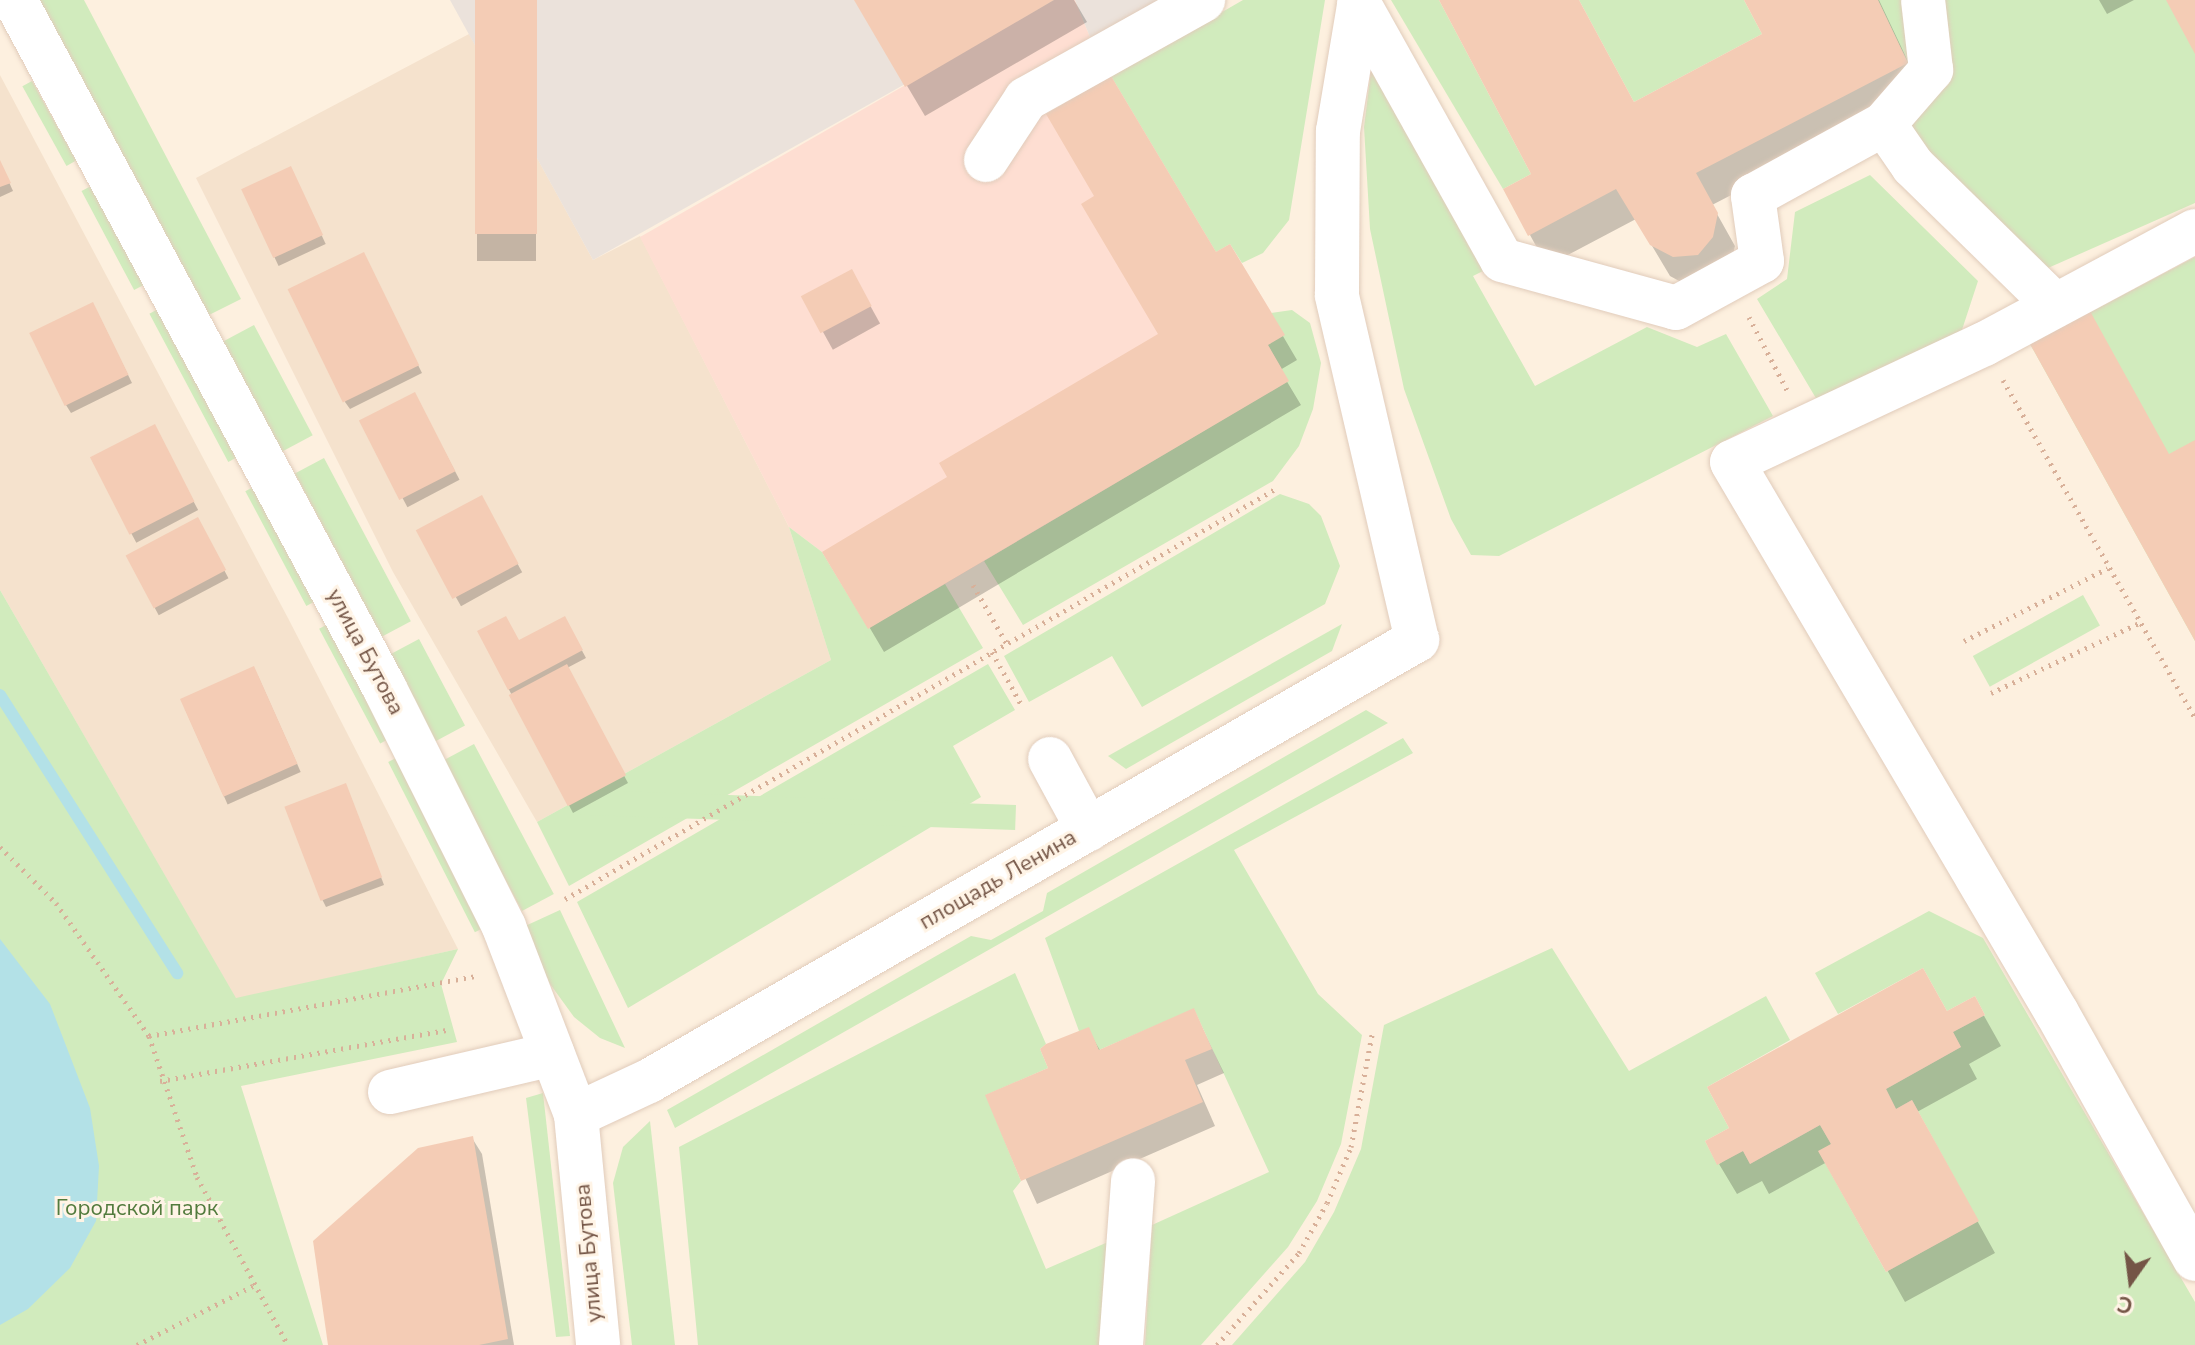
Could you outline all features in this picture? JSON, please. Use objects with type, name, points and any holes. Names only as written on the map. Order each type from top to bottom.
[{"type":"street","name":"улица Бутова","points":[[15,0],[385,689],[504,927],[576,1115],[598,1345]]},
{"type":"street","points":[[986,160],[1026,99],[1203,0]]},
{"type":"street","points":[[1359,2],[1502,260],[1676,308],[1762,261],[1753,196],[1884,124],[1931,70],[1923,0]]},
{"type":"street","name":"площадь Ленина","points":[[576,1115],[649,1081],[1417,640],[1337,295],[1338,131],[1359,2]]},
{"type":"street","points":[[1884,124],[1913,166],[2053,303]]},
{"type":"street","points":[[2195,231],[2053,303],[1984,344],[1808,430],[1732,462],[2195,1259]]},
{"type":"street","points":[[1050,759],[1088,829]]},
{"type":"street","points":[[390,1092],[553,1054]]},
{"type":"street","points":[[1121,1345],[1133,1180]]},
{"type":"path","points":[[1729,279],[1808,430]]},
{"type":"path","points":[[1984,344],[2195,718]]},
{"type":"path","points":[[565,899],[1277,488]]},
{"type":"path","points":[[1964,641],[2108,568]]},
{"type":"path","points":[[973,585],[1007,644]]},
{"type":"path","points":[[1991,693],[2139,623]]},
{"type":"path","points":[[992,652],[1022,706]]},
{"type":"path","points":[[0,847],[56,903],[149,1036],[160,1081],[197,1177],[288,1345]]},
{"type":"path","points":[[149,1036],[477,976]]},
{"type":"path","points":[[160,1081],[452,1029]]},
{"type":"path","points":[[1217,1345],[1299,1253],[1327,1203],[1351,1147],[1373,1030]]},
{"type":"path","points":[[137,1345],[255,1285]]},
{"type":"shaded area","points":[[450,0],[1054,0],[593,260]]},
{"type":"shaded area","points":[[1054,0],[1075,0],[1092,42],[1216,251],[1230,244],[1285,335],[1268,345],[1289,381],[868,629],[822,552],[789,527],[640,237]]},
{"type":"shaded area","points":[[1075,0],[1161,0],[1092,42]]},
{"type":"shaded area","points":[[469,34],[593,260],[640,236],[789,527],[831,660],[537,822],[393,572],[196,178]]},
{"type":"shaded area","points":[[0,75],[289,620],[458,949],[236,999],[0,590]]},
{"type":"green space","points":[[38,0],[84,0],[241,299],[209,315]]},
{"type":"green space","points":[[1243,0],[1325,0],[1289,220],[1263,253],[1242,263],[1230,244],[1216,252],[1111,76]]},
{"type":"green space","points":[[1391,0],[1439,0],[1531,174],[1503,189]]},
{"type":"green space","points":[[1579,0],[1744,0],[1762,34],[1634,102]]},
{"type":"green space","points":[[1878,0],[1903,0],[1908,63]]},
{"type":"green space","points":[[1941,0],[2195,0],[2195,203],[2048,268],[1903,129]]},
{"type":"green space","points":[[1373,55],[1489,268],[1473,276],[1535,386],[1647,327],[1697,347],[1726,334],[1773,416],[1499,556],[1471,555],[1451,519],[1404,389],[1370,229],[1364,127]]},
{"type":"green space","points":[[32,81],[76,161],[66,166],[22,86]]},
{"type":"green space","points":[[1870,175],[1978,281],[1959,339],[1820,405],[1757,299],[1787,279],[1795,212]]},
{"type":"green space","points":[[93,185],[146,284],[134,290],[82,191]]},
{"type":"green space","points":[[2195,257],[2195,641],[2030,344]]},
{"type":"green space","points":[[160,308],[239,456],[228,462],[149,314]]},
{"type":"green space","points":[[1292,310],[1310,323],[1321,363],[1313,409],[1299,446],[1273,481],[1023,625],[984,561],[1288,381],[1268,345],[1271,313]]},
{"type":"green space","points":[[254,325],[313,435],[282,452],[223,341]]},
{"type":"green space","points":[[324,458],[411,621],[382,637],[295,473]]},
{"type":"green space","points":[[255,486],[316,601],[306,606],[245,491]]},
{"type":"green space","points":[[1280,494],[1309,504],[1321,516],[1340,566],[1325,604],[1142,707],[1112,656],[1029,702],[1004,656]]},
{"type":"green space","points":[[789,527],[822,552],[868,628],[945,584],[983,648],[569,886],[537,822],[831,660]]},
{"type":"green space","name":"Городской парк","points":[[0,590],[236,998],[458,949],[441,984],[457,1042],[241,1086],[323,1345],[0,1345]]},
{"type":"green space","points":[[2083,595],[2100,626],[1990,687],[1973,656]]},
{"type":"green space","points":[[328,624],[389,739],[380,743],[319,629]]},
{"type":"green space","points":[[1342,624],[1332,651],[1126,769],[1108,756]]},
{"type":"green space","points":[[419,639],[465,726],[434,742],[388,655]]},
{"type":"green space","points":[[988,664],[1015,710],[953,746],[981,797],[628,1008],[577,902]]},
{"type":"green space","points":[[1366,710],[1388,723],[675,1128],[667,1110],[971,936],[991,940],[1043,911],[1047,893]]},
{"type":"green space","points":[[1403,738],[1413,753],[1234,850],[1318,994],[1362,1035],[1341,1144],[1317,1201],[1288,1247],[1201,1345],[1145,1345],[1152,1225],[1269,1172],[1194,1009],[1099,1050],[1079,1031],[1045,938]]},
{"type":"green space","points":[[474,744],[554,894],[522,911],[442,761]]},
{"type":"green space","points":[[398,757],[485,927],[475,932],[388,762]]},
{"type":"green space","points":[[581,790],[1016,805],[1015,830],[580,815]]},
{"type":"green space","points":[[560,910],[625,1048],[600,1038],[574,1017],[550,984],[523,927]]},
{"type":"green space","points":[[1929,911],[1983,938],[2195,1302],[2195,1345],[1232,1345],[1305,1262],[1334,1212],[1361,1149],[1384,1025],[1552,948],[1629,1071],[1766,996],[1790,1040],[1707,1087],[1729,1128],[1705,1141],[1717,1164],[1743,1151],[1750,1164],[1820,1125],[1831,1144],[1819,1152],[1886,1272],[1978,1221],[1912,1100],[1896,1109],[1886,1089],[1961,1047],[1953,1032],[1985,1015],[1975,996],[1947,1011],[1923,968],[1838,1014],[1815,973]]},
{"type":"green space","points":[[1015,973],[1046,1044],[1040,1049],[1048,1068],[986,1095],[1021,1181],[1013,1191],[1046,1269],[1108,1242],[1102,1345],[698,1345],[679,1147]]},
{"type":"green space","points":[[543,1093],[570,1336],[556,1337],[526,1098]]},
{"type":"green space","points":[[650,1121],[675,1345],[632,1345],[613,1183],[623,1147]]},
{"type":"water","points":[[0,939],[50,1004],[90,1108],[99,1166],[96,1221],[70,1268],[28,1309],[0,1325]]},
{"type":"building","points":[[475,0],[537,0],[537,234],[475,234]]},
{"type":"building","points":[[854,0],[1054,0],[905,87]]},
{"type":"building","points":[[1439,0],[1579,0],[1634,102],[1762,34],[1744,0],[1878,0],[1908,63],[1696,173],[1718,213],[1713,237],[1698,255],[1673,257],[1650,245],[1616,189],[1528,236],[1503,189],[1531,174]]},
{"type":"building","points":[[2166,0],[2195,0],[2195,54]]},
{"type":"building","points":[[1111,76],[1216,252],[1230,244],[1285,335],[1268,345],[1289,381],[868,629],[822,552],[947,477],[939,463],[1158,334],[1081,204],[1094,196],[1046,114]]},
{"type":"building","points":[[0,160],[11,183],[0,187]]},
{"type":"building","points":[[291,166],[323,235],[273,258],[241,189]]},
{"type":"building","points":[[364,252],[419,365],[343,403],[288,289]]},
{"type":"building","points":[[852,269],[872,306],[821,333],[801,296]]},
{"type":"building","points":[[93,302],[129,375],[65,406],[29,333]]},
{"type":"building","points":[[2090,311],[2169,454],[2195,440],[2195,641],[2030,344]]},
{"type":"building","points":[[415,392],[455,471],[399,500],[359,421]]},
{"type":"building","points":[[155,424],[194,502],[129,535],[90,457]]},
{"type":"building","points":[[482,495],[519,564],[452,599],[416,530]]},
{"type":"building","points":[[198,517],[226,570],[154,608],[126,555]]},
{"type":"building","points":[[506,616],[519,640],[565,616],[583,650],[508,690],[477,631]]},
{"type":"building","points":[[567,664],[626,775],[568,806],[509,695]]},
{"type":"building","points":[[254,666],[298,764],[224,797],[180,699]]},
{"type":"building","points":[[346,783],[382,877],[321,901],[284,807]]},
{"type":"building","points":[[1923,968],[1947,1011],[1975,996],[1985,1015],[1953,1032],[1961,1047],[1886,1089],[1896,1109],[1912,1100],[1979,1221],[1886,1272],[1818,1151],[1831,1144],[1820,1125],[1750,1164],[1743,1151],[1717,1165],[1705,1141],[1729,1128],[1707,1087]]},
{"type":"building","points":[[1194,1008],[1212,1049],[1185,1060],[1203,1102],[1021,1181],[985,1095],[1048,1068],[1040,1049],[1046,1044],[1089,1027],[1099,1050]]},
{"type":"building","points":[[473,1136],[508,1339],[479,1345],[328,1345],[313,1241],[418,1148]]},
{"type":"waterway","points":[[0,695],[177,973]]}]
